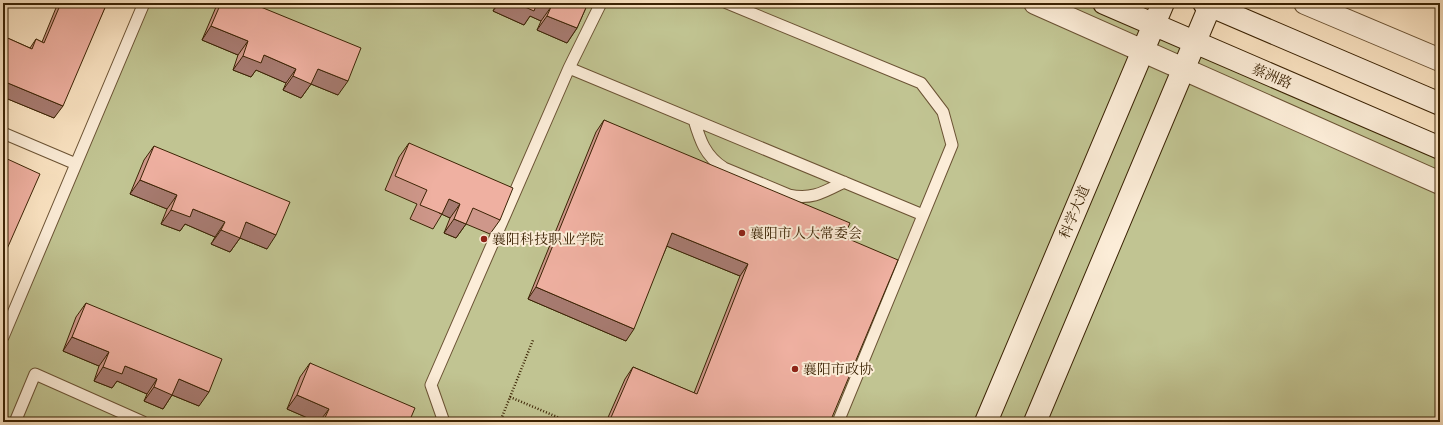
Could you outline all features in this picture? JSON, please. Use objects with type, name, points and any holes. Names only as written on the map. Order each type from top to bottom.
[{"type":"main road","points":[[1035,3],[1440,183]]},
{"type":"main road","name":"蔡洲路","points":[[1104,3],[1440,148]]},
{"type":"main road","name":"科学大道","points":[[986,422],[1163,3]]},
{"type":"main road","points":[[1305,3],[1440,60]]},
{"type":"main road","points":[[1035,422],[1184,68],[1207,4],[1440,104]]},
{"type":"lane","points":[[3,338],[144,3]]},
{"type":"lane","points":[[444,422],[431,384],[569,68],[601,3]]},
{"type":"lane","points":[[727,3],[921,83],[943,112],[952,145],[838,422]]},
{"type":"lane","points":[[569,68],[923,214]]},
{"type":"lane","points":[[694,120],[702,145],[717,164],[789,195],[798,197],[819,195],[844,182]]},
{"type":"lane","points":[[3,133],[76,164]]},
{"type":"lane","points":[[15,422],[35,374],[143,422]]},
{"type":"path","points":[[500,422],[533,340]]},
{"type":"path","points":[[510,398],[569,422]]},
{"type":"green space","name":"襄阳科技职业学院","points":[[144,3],[1035,3],[1055,24],[1064,3],[1104,3],[1440,148],[1440,422],[3,422],[3,337]]},
{"type":"building","points":[[61,3],[107,3],[63,106],[3,81],[3,36],[32,49],[36,39],[44,43]]},
{"type":"building","points":[[221,3],[251,3],[361,48],[348,81],[318,69],[311,84],[293,76],[296,69],[264,55],[261,63],[243,56],[248,41],[211,26]]},
{"type":"building","points":[[516,3],[537,3],[534,11]]},
{"type":"building","points":[[542,3],[588,3],[577,28],[547,16],[551,7]]},
{"type":"building","points":[[604,120],[850,223],[844,237],[898,260],[830,422],[609,422],[633,367],[697,394],[748,264],[672,233],[634,329],[536,287]]},
{"type":"building","points":[[409,143],[513,188],[500,220],[473,208],[466,224],[454,219],[460,204],[449,199],[442,214],[420,205],[427,190],[395,176]]},
{"type":"building","points":[[154,146],[290,202],[276,235],[246,222],[240,238],[221,230],[225,222],[193,209],[190,217],[171,210],[177,195],[140,180]]},
{"type":"building","points":[[3,157],[40,174],[3,258]]},
{"type":"building","points":[[86,303],[222,359],[209,392],[179,379],[172,395],[154,387],[157,379],[125,366],[122,374],[103,367],[109,352],[72,337]]},
{"type":"building","points":[[310,363],[415,408],[409,422],[359,422],[351,418],[349,422],[323,422],[329,409],[297,395]]},
{"type":"place","name":"襄阳市人大常委会","points":[[742,233]]},
{"type":"place","name":"襄阳科技职业学院","points":[[484,239]]},
{"type":"place","name":"襄阳市政协","points":[[795,369]]}]
